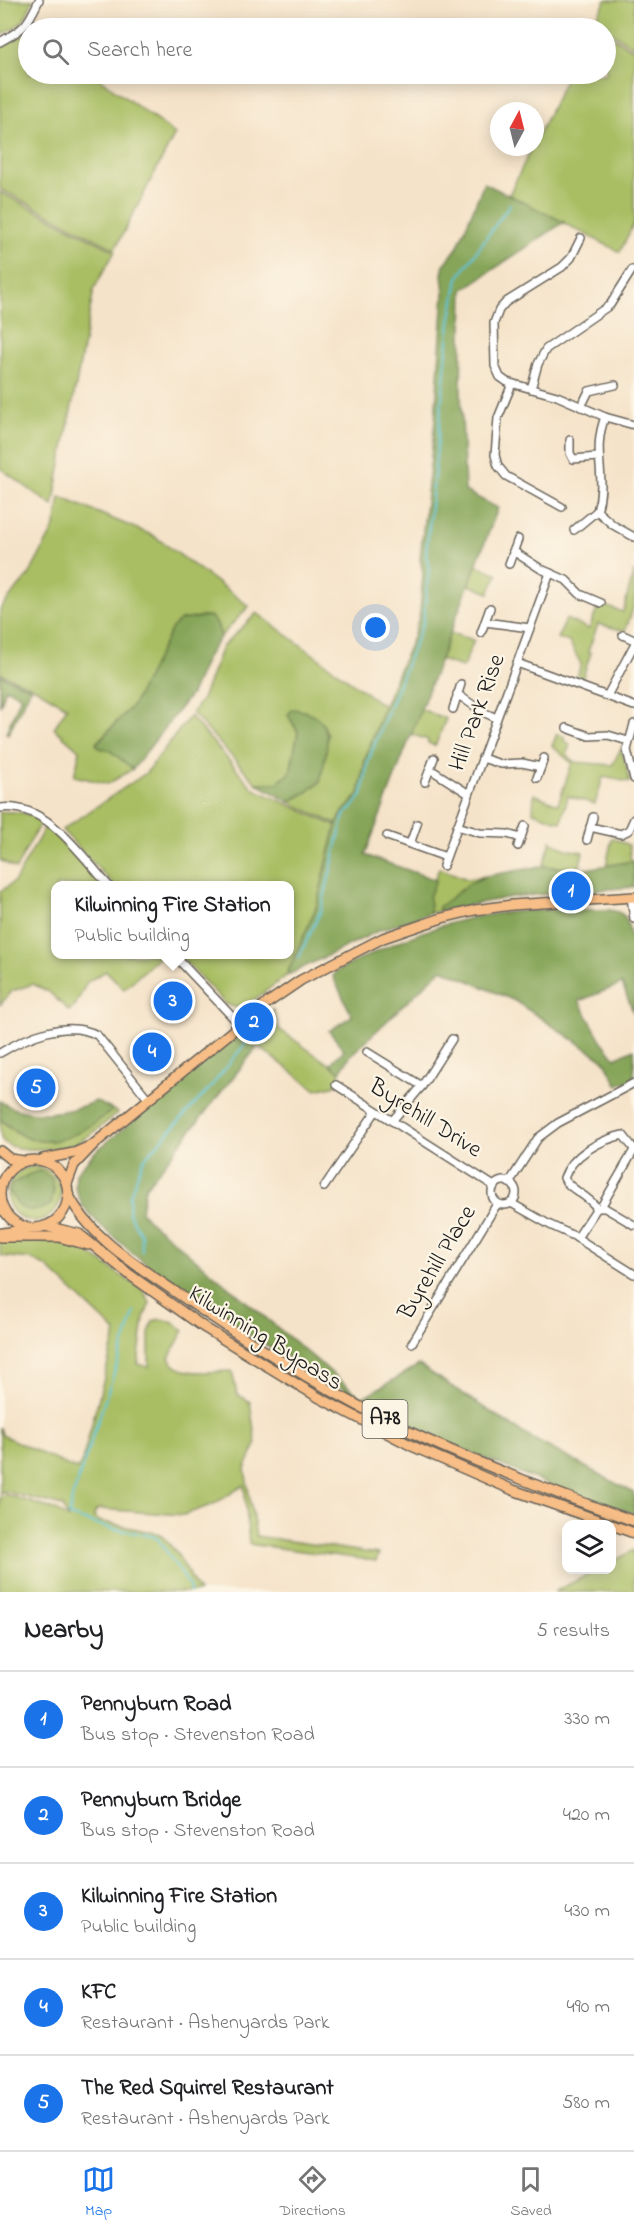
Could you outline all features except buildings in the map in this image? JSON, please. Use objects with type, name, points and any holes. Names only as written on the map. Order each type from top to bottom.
[{"type":"highway","points":[[45,1226],[61,1215],[65,1209],[74,1165],[94,1144],[239,1024],[301,980],[334,961],[408,928],[442,918],[485,909],[633,897]]},
{"type":"highway","points":[[0,1150],[10,1159],[24,1161],[66,1156],[94,1144]]},
{"type":"highway","name":"A78","points":[[37,1160],[56,1167],[68,1189]]},
{"type":"highway","points":[[24,1161],[8,1172],[0,1189],[1,1208],[16,1223],[33,1228]]},
{"type":"highway","name":"Kilwinning Bypass","points":[[68,1189],[80,1215],[119,1252],[250,1343],[327,1389],[421,1437],[519,1479],[634,1521]]},
{"type":"highway","name":"A78","points":[[33,1228],[45,1226]]},
{"type":"highway","name":"Kilwinning Bypass","points":[[45,1226],[79,1234],[130,1275],[205,1328],[318,1397],[412,1446],[513,1490],[596,1520]]},
{"type":"highway","points":[[0,1235],[59,1237],[72,1239],[99,1250]]},
{"type":"highway","name":"Kilwinning Bypass","points":[[616,1527],[634,1533]]},
{"type":"main road","points":[[0,1235],[33,1228]]},
{"type":"street","points":[[30,18],[39,0]]},
{"type":"street","points":[[0,42],[18,32]]},
{"type":"street","points":[[581,238],[566,263],[506,302],[497,314],[494,323],[496,370],[503,380],[512,384],[557,396],[605,417],[634,425]]},
{"type":"street","points":[[531,389],[538,364],[546,349],[610,305],[632,270]]},
{"type":"street","points":[[512,384],[498,418],[495,455],[498,466],[507,476],[562,507]]},
{"type":"street","points":[[581,407],[589,391],[615,385]]},
{"type":"street","points":[[574,530],[597,511],[602,483],[598,457],[599,433],[605,417]]},
{"type":"street","points":[[570,440],[570,453],[573,459],[598,457]]},
{"type":"street","points":[[597,511],[613,525],[634,537]]},
{"type":"street","points":[[508,564],[518,539]]},
{"type":"street","points":[[513,551],[566,580],[580,594],[601,603]]},
{"type":"street","name":"Hill Park Rise","points":[[442,866],[550,573]]},
{"type":"street","points":[[481,633],[490,608]]},
{"type":"street","points":[[485,622],[530,628]]},
{"type":"street","points":[[623,635],[634,639]]},
{"type":"street","points":[[607,696],[634,645]]},
{"type":"street","points":[[517,663],[634,706]]},
{"type":"street","points":[[453,709],[461,684]]},
{"type":"street","points":[[458,694],[483,712],[496,718]]},
{"type":"street","points":[[634,724],[628,741],[627,754],[634,778]]},
{"type":"street","points":[[567,728],[589,736],[608,735],[628,741]]},
{"type":"street","points":[[425,782],[434,758]]},
{"type":"street","points":[[482,758],[501,764],[522,763],[541,767]]},
{"type":"street","points":[[537,778],[544,758]]},
{"type":"street","points":[[430,769],[469,794]]},
{"type":"street","points":[[0,808],[26,809],[44,817],[105,881]]},
{"type":"street","points":[[587,840],[593,818]]},
{"type":"street","points":[[590,827],[621,834],[629,830],[634,819]]},
{"type":"street","points":[[410,844],[417,824]]},
{"type":"street","points":[[457,826],[480,833],[507,834],[519,842],[525,826]]},
{"type":"street","points":[[387,836],[446,857]]},
{"type":"street","points":[[633,897],[634,919]]},
{"type":"street","points":[[178,959],[239,1024]]},
{"type":"street","points":[[0,1053],[20,1041],[42,1034],[71,1029],[87,1031],[97,1035],[149,1100]]},
{"type":"street","points":[[392,1121],[422,1086],[452,1039]]},
{"type":"street","points":[[367,1052],[422,1086]]},
{"type":"street","points":[[509,1183],[538,1138],[558,1123],[634,1083]]},
{"type":"street","name":"Byrehill Drive","points":[[336,1085],[494,1186]]},
{"type":"street","points":[[324,1187],[376,1111]]},
{"type":"street","points":[[577,1238],[599,1208],[634,1149],[623,1135],[612,1138],[580,1156],[566,1172],[564,1178],[568,1185],[585,1195],[599,1208],[616,1213],[634,1225]]},
{"type":"street","name":"Byrehill Place","points":[[502,1181],[509,1183],[516,1192],[511,1203],[505,1206],[497,1204],[492,1196],[494,1186],[502,1181]]},
{"type":"street","points":[[511,1203],[577,1238],[631,1272],[634,1262]]},
{"type":"street","name":"Byrehill Place","points":[[412,1343],[497,1204]]},
{"type":"green space","points":[[0,0],[33,0],[24,18],[18,18],[18,25],[0,36]]},
{"type":"green space","points":[[606,0],[634,0],[634,47],[616,36],[616,18],[596,18]]},
{"type":"green space","points":[[18,38],[18,84],[107,84],[175,134],[115,249],[0,189],[0,48]]},
{"type":"green space","points":[[616,39],[634,50],[634,223],[620,252],[509,195],[528,156],[544,156],[544,123],[563,84],[616,84]]},
{"type":"green space","points":[[484,183],[564,222],[463,290],[461,391],[465,491],[498,508],[365,855],[436,880],[429,897],[430,913],[380,930],[286,976],[316,908],[336,826],[344,811],[359,795],[365,760],[420,614],[423,573],[420,559],[435,420],[444,293],[442,274],[444,265],[457,248]]},
{"type":"green space","points":[[0,192],[115,251],[94,289],[53,506],[0,468]]},
{"type":"green space","points":[[60,497],[154,536],[249,606],[221,636],[217,624],[210,616],[181,620],[133,705],[96,743],[133,769],[108,784],[74,776],[80,751],[54,728],[67,707],[35,688],[0,673],[0,609],[29,575],[55,526]]},
{"type":"green space","points":[[476,565],[498,574],[489,593],[469,585]]},
{"type":"green space","points":[[634,571],[634,606],[625,631],[598,624],[582,679],[577,677],[581,664],[569,642],[558,638],[566,619],[589,629],[598,607],[602,605],[623,612]]},
{"type":"green space","points":[[257,613],[384,706],[365,760],[359,795],[344,811],[336,824],[289,802],[320,782],[328,733],[288,715],[298,732],[290,773],[277,783],[256,783],[192,713],[202,699],[222,647]]},
{"type":"green space","points":[[210,616],[217,624],[221,636],[207,657],[191,694],[133,769],[109,750],[100,748],[96,744],[133,705],[172,628],[181,620]]},
{"type":"green space","points":[[450,633],[474,640],[463,667],[440,660]]},
{"type":"green space","points":[[0,675],[31,688],[8,734],[6,733],[21,696],[6,688],[0,707]]},
{"type":"green space","points":[[292,709],[307,712],[318,718],[324,725],[327,745],[320,782],[289,802],[256,783],[277,783],[290,773],[298,732],[288,715]]},
{"type":"green space","points":[[421,709],[446,719],[435,746],[428,743],[428,740],[411,734]]},
{"type":"green space","points":[[190,716],[254,789],[336,826],[316,908],[294,958],[294,881],[110,881],[62,830],[146,773]]},
{"type":"green space","points":[[557,734],[565,737],[564,741],[570,744],[567,754],[574,762],[612,765],[623,745],[622,752],[630,782],[603,777],[595,804],[568,796],[561,822],[533,812],[534,794],[558,804],[572,763],[552,746]]},
{"type":"green space","points":[[0,812],[22,813],[41,821],[16,869],[0,860]]},
{"type":"green space","points":[[46,825],[98,881],[51,881],[51,959],[157,959],[124,989],[106,971],[87,982],[75,1006],[69,1011],[49,992],[33,984],[12,991],[0,1005],[0,892],[15,881]]},
{"type":"green space","points":[[612,838],[629,845],[631,862],[606,866]]},
{"type":"green space","points":[[551,841],[566,849],[583,852],[579,869],[543,866]]},
{"type":"green space","points":[[634,861],[634,887],[511,897],[439,911],[439,907],[470,883],[486,876],[543,866],[580,870]]},
{"type":"green space","points":[[439,868],[467,879],[486,876],[470,883],[439,907],[439,911],[430,913],[429,897]]},
{"type":"green space","points":[[609,910],[622,914],[629,927],[633,964],[634,1014],[622,984],[579,1001],[601,1040],[615,1058],[634,1049],[634,1079],[618,1086],[604,1060],[515,1001],[442,969],[350,1056],[340,1072],[330,1064],[344,1050],[329,1031],[352,1016],[333,977],[335,972],[384,948],[453,922],[521,911]]},
{"type":"green space","points":[[183,959],[294,959],[286,976],[243,1008],[226,1004]]},
{"type":"green space","points":[[273,1010],[279,1029],[340,1072],[336,1085],[316,1090],[258,1046],[254,1026]]},
{"type":"green space","points":[[254,1026],[258,1046],[145,1188],[141,1211],[146,1218],[362,1398],[419,1365],[526,1435],[634,1493],[634,1514],[555,1487],[449,1444],[362,1399],[238,1329],[132,1253],[97,1222],[82,1205],[75,1187],[76,1173],[95,1152],[221,1048]]},
{"type":"green space","points":[[0,1101],[11,1107],[35,1113],[60,1112],[96,1101],[113,1110],[82,1131],[59,1140],[47,1141],[23,1136],[0,1119]]},
{"type":"green space","points":[[113,1110],[118,1113],[87,1137],[69,1145],[48,1149],[24,1149],[14,1147],[1,1138],[0,1119],[23,1136],[48,1140],[60,1139],[82,1130]]},
{"type":"green space","points":[[34,1167],[44,1169],[53,1175],[59,1184],[61,1194],[59,1204],[53,1213],[44,1219],[34,1221],[24,1219],[15,1213],[9,1204],[7,1194],[9,1184],[15,1175],[24,1169]]},
{"type":"green space","points":[[41,1171],[51,1178],[54,1189],[51,1204],[34,1210],[22,1208],[10,1192],[11,1184]]},
{"type":"green space","points":[[17,1239],[75,1244],[144,1291],[150,1303],[144,1318],[138,1364],[149,1367],[149,1333],[153,1321],[162,1319],[184,1330],[169,1358],[174,1364],[188,1371],[232,1371],[237,1394],[250,1402],[256,1445],[245,1469],[256,1536],[379,1554],[376,1561],[249,1544],[244,1485],[214,1504],[184,1515],[99,1509],[95,1512],[94,1517],[98,1521],[160,1534],[176,1552],[199,1592],[0,1592],[0,1497],[5,1494],[56,1510],[69,1519],[62,1506],[4,1491],[0,1493],[0,1427],[2,1435],[77,1470],[82,1462],[116,1332],[47,1267],[31,1259],[0,1256],[0,1241]]},
{"type":"green space","points":[[634,1550],[634,1592],[554,1592],[589,1574],[616,1574],[616,1560]]},
{"type":"waterway","points":[[298,959],[321,910],[344,815],[362,795],[368,761],[423,623],[429,568],[426,554],[450,322],[458,278],[510,204]]},
{"type":"waterway","points":[[142,1251],[141,1235],[129,1214],[130,1195],[143,1160],[209,1089],[248,1040]]},
{"type":"waterway","points":[[135,1311],[72,1498],[69,1516],[158,1539],[189,1585],[190,1592]]},
{"type":"place","name":"Pennyburn Road","points":[[571,891]]},
{"type":"place","name":"Kilwinning Fire Station","points":[[173,1001]]},
{"type":"place","name":"Pennyburn Bridge","points":[[254,1022]]},
{"type":"place","name":"KFC","points":[[152,1052]]},
{"type":"place","name":"The Red Squirrel Restaurant","points":[[36,1088]]}]
